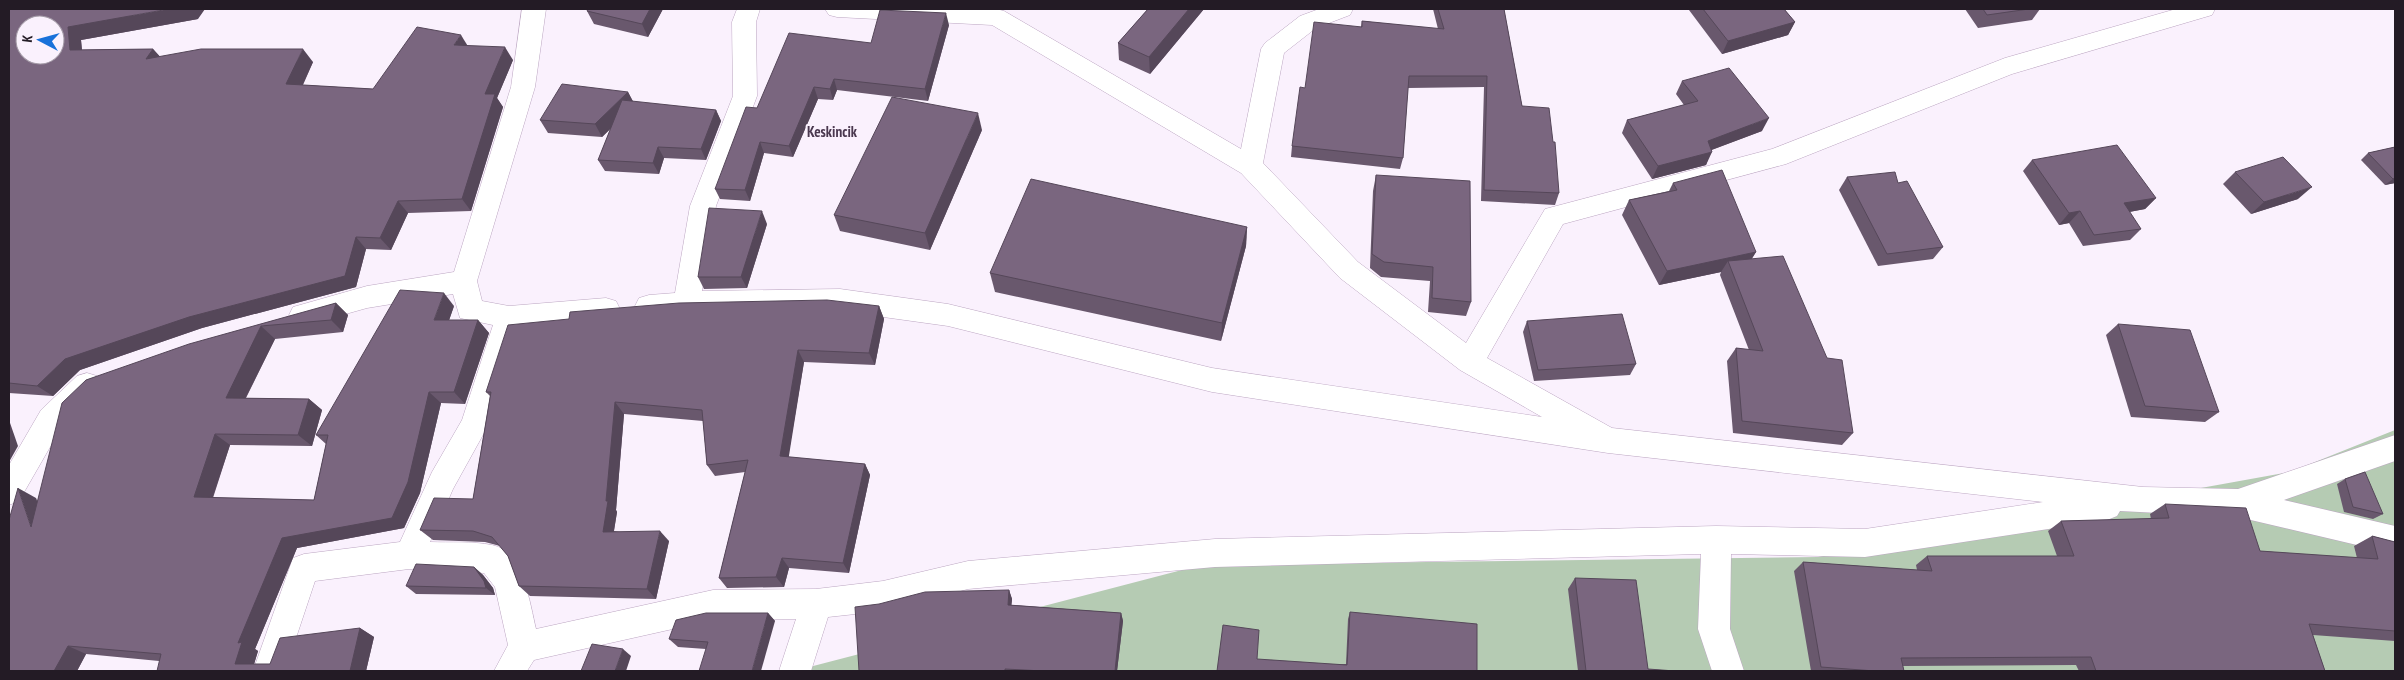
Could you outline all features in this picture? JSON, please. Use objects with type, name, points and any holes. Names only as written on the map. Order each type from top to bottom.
[{"type":"street","points":[[534,9],[523,87],[464,281],[470,310],[509,317],[687,303],[840,300],[948,315],[1212,380],[1608,440],[2143,500],[2238,503],[2395,540]]},
{"type":"street","points":[[687,303],[703,206],[745,96],[744,22],[748,9]]},
{"type":"street","points":[[837,9],[996,17],[1250,166],[1350,270],[1470,362],[1608,440]]},
{"type":"street","points":[[1250,166],[1274,49],[1308,22],[1342,9]]},
{"type":"street","points":[[1470,362],[1554,216],[1777,157],[2005,67],[2204,9]]},
{"type":"street","points":[[280,321],[367,298],[464,281]]},
{"type":"street","points":[[409,555],[442,481],[475,424],[509,317]]},
{"type":"street","points":[[9,492],[51,419],[91,381],[110,375]]},
{"type":"street","points":[[2238,503],[2395,448]]},
{"type":"street","points":[[269,671],[304,568],[409,555],[492,559],[509,581],[517,659],[712,605],[816,604],[883,596],[968,575],[1216,553],[1716,540],[1865,543],[2143,500]]},
{"type":"street","points":[[1716,540],[1714,629],[1728,671]]},
{"type":"street","points":[[794,671],[802,654],[816,604]]},
{"type":"green space","points":[[2395,430],[2395,671],[794,671],[1201,565],[1818,557],[2290,472]]},
{"type":"building","points":[[9,9],[169,9],[68,27],[70,50],[153,49],[146,59],[201,49],[303,49],[286,84],[373,89],[417,27],[461,35],[454,45],[505,47],[485,94],[495,94],[462,199],[398,201],[380,238],[356,237],[345,276],[189,317],[65,359],[37,386],[9,383]]},
{"type":"building","points":[[588,9],[650,9],[642,24],[587,11]]},
{"type":"building","points":[[1148,9],[1189,9],[1149,57],[1118,43]]},
{"type":"building","points":[[1438,9],[1504,9],[1522,106],[1549,108],[1553,142],[1555,142],[1559,193],[1484,190],[1487,76],[1409,76],[1403,158],[1292,146],[1300,87],[1305,88],[1314,22],[1362,27],[1362,21],[1444,29]]},
{"type":"building","points":[[1703,9],[1784,9],[1795,22],[1728,41]]},
{"type":"building","points":[[1983,9],[2029,9],[1987,15]]},
{"type":"building","points":[[880,10],[946,13],[925,89],[834,79],[830,89],[814,87],[789,146],[760,142],[745,190],[715,189],[746,107],[757,108],[789,33],[871,43]]},
{"type":"building","points":[[1729,68],[1769,118],[1708,141],[1712,152],[1658,166],[1627,120],[1698,101],[1682,81]]},
{"type":"building","points":[[562,84],[628,92],[595,124],[540,120]]},
{"type":"building","points":[[892,97],[978,113],[925,233],[834,215]]},
{"type":"building","points":[[622,100],[716,110],[701,149],[658,147],[653,163],[598,160]]},
{"type":"building","points":[[2117,145],[2156,198],[2124,203],[2141,229],[2094,235],[2080,211],[2069,213],[2032,160]]},
{"type":"building","points":[[2395,147],[2395,178],[2393,179],[2368,153]]},
{"type":"building","points":[[2283,157],[2312,187],[2264,202],[2235,172]]},
{"type":"building","points":[[1722,170],[1756,252],[1667,271],[1629,200],[1677,190],[1673,183]]},
{"type":"building","points":[[1895,172],[1898,183],[1907,181],[1943,247],[1887,254],[1847,177]]},
{"type":"building","points":[[1376,175],[1470,181],[1471,302],[1432,298],[1433,267],[1384,262],[1372,254]]},
{"type":"building","points":[[1031,179],[1247,227],[1222,323],[990,273]]},
{"type":"building","points":[[709,208],[762,211],[741,277],[698,277]]},
{"type":"building","points":[[1783,256],[1827,358],[1842,360],[1853,433],[1742,421],[1736,348],[1763,351],[1728,261]]},
{"type":"building","points":[[400,290],[444,293],[434,320],[478,320],[454,392],[429,392],[408,482],[392,518],[282,538],[238,643],[242,642],[235,664],[270,664],[280,638],[360,628],[350,671],[157,671],[161,654],[68,646],[54,671],[9,671],[9,520],[18,488],[31,527],[62,403],[86,380],[189,344],[336,303],[331,320],[261,326],[226,398],[309,399],[298,435],[215,434],[194,497],[314,500],[328,435],[316,435]]},
{"type":"building","points":[[827,300],[879,306],[869,353],[798,350],[780,456],[865,464],[843,563],[782,558],[776,577],[719,578],[748,460],[707,465],[702,410],[615,402],[606,501],[608,501],[603,532],[660,531],[647,589],[519,586],[508,556],[492,537],[473,531],[420,530],[434,498],[473,499],[491,392],[486,392],[508,325],[569,319],[570,312],[679,303]]},
{"type":"building","points":[[1622,314],[1636,364],[1538,370],[1527,321]]},
{"type":"building","points":[[2118,324],[2190,330],[2219,412],[2145,406]]},
{"type":"building","points":[[2365,472],[2383,514],[2353,507],[2345,479]]},
{"type":"building","points":[[2165,504],[2246,508],[2260,551],[2378,559],[2372,536],[2395,542],[2395,631],[2309,624],[2325,671],[2096,671],[2091,657],[1901,658],[1904,671],[1821,667],[1803,562],[1932,571],[1927,556],[2074,556],[2061,521],[2169,518]]},
{"type":"building","points":[[416,564],[474,567],[484,581],[486,588],[406,586]]},
{"type":"building","points":[[1575,578],[1636,580],[1648,669],[1675,671],[1586,671]]},
{"type":"building","points":[[1009,590],[1008,605],[1121,613],[1115,671],[1005,669],[1005,671],[859,671],[855,607],[879,604],[925,592]]},
{"type":"building","points":[[1350,612],[1477,624],[1477,671],[1217,671],[1223,625],[1259,630],[1257,659],[1347,665]]},
{"type":"building","points":[[706,613],[768,613],[752,671],[699,671],[708,642],[669,639],[676,620]]},
{"type":"building","points":[[592,644],[623,649],[615,671],[581,671]]},
{"type":"district","name":"Keskincik","points":[[832,132]]}]
